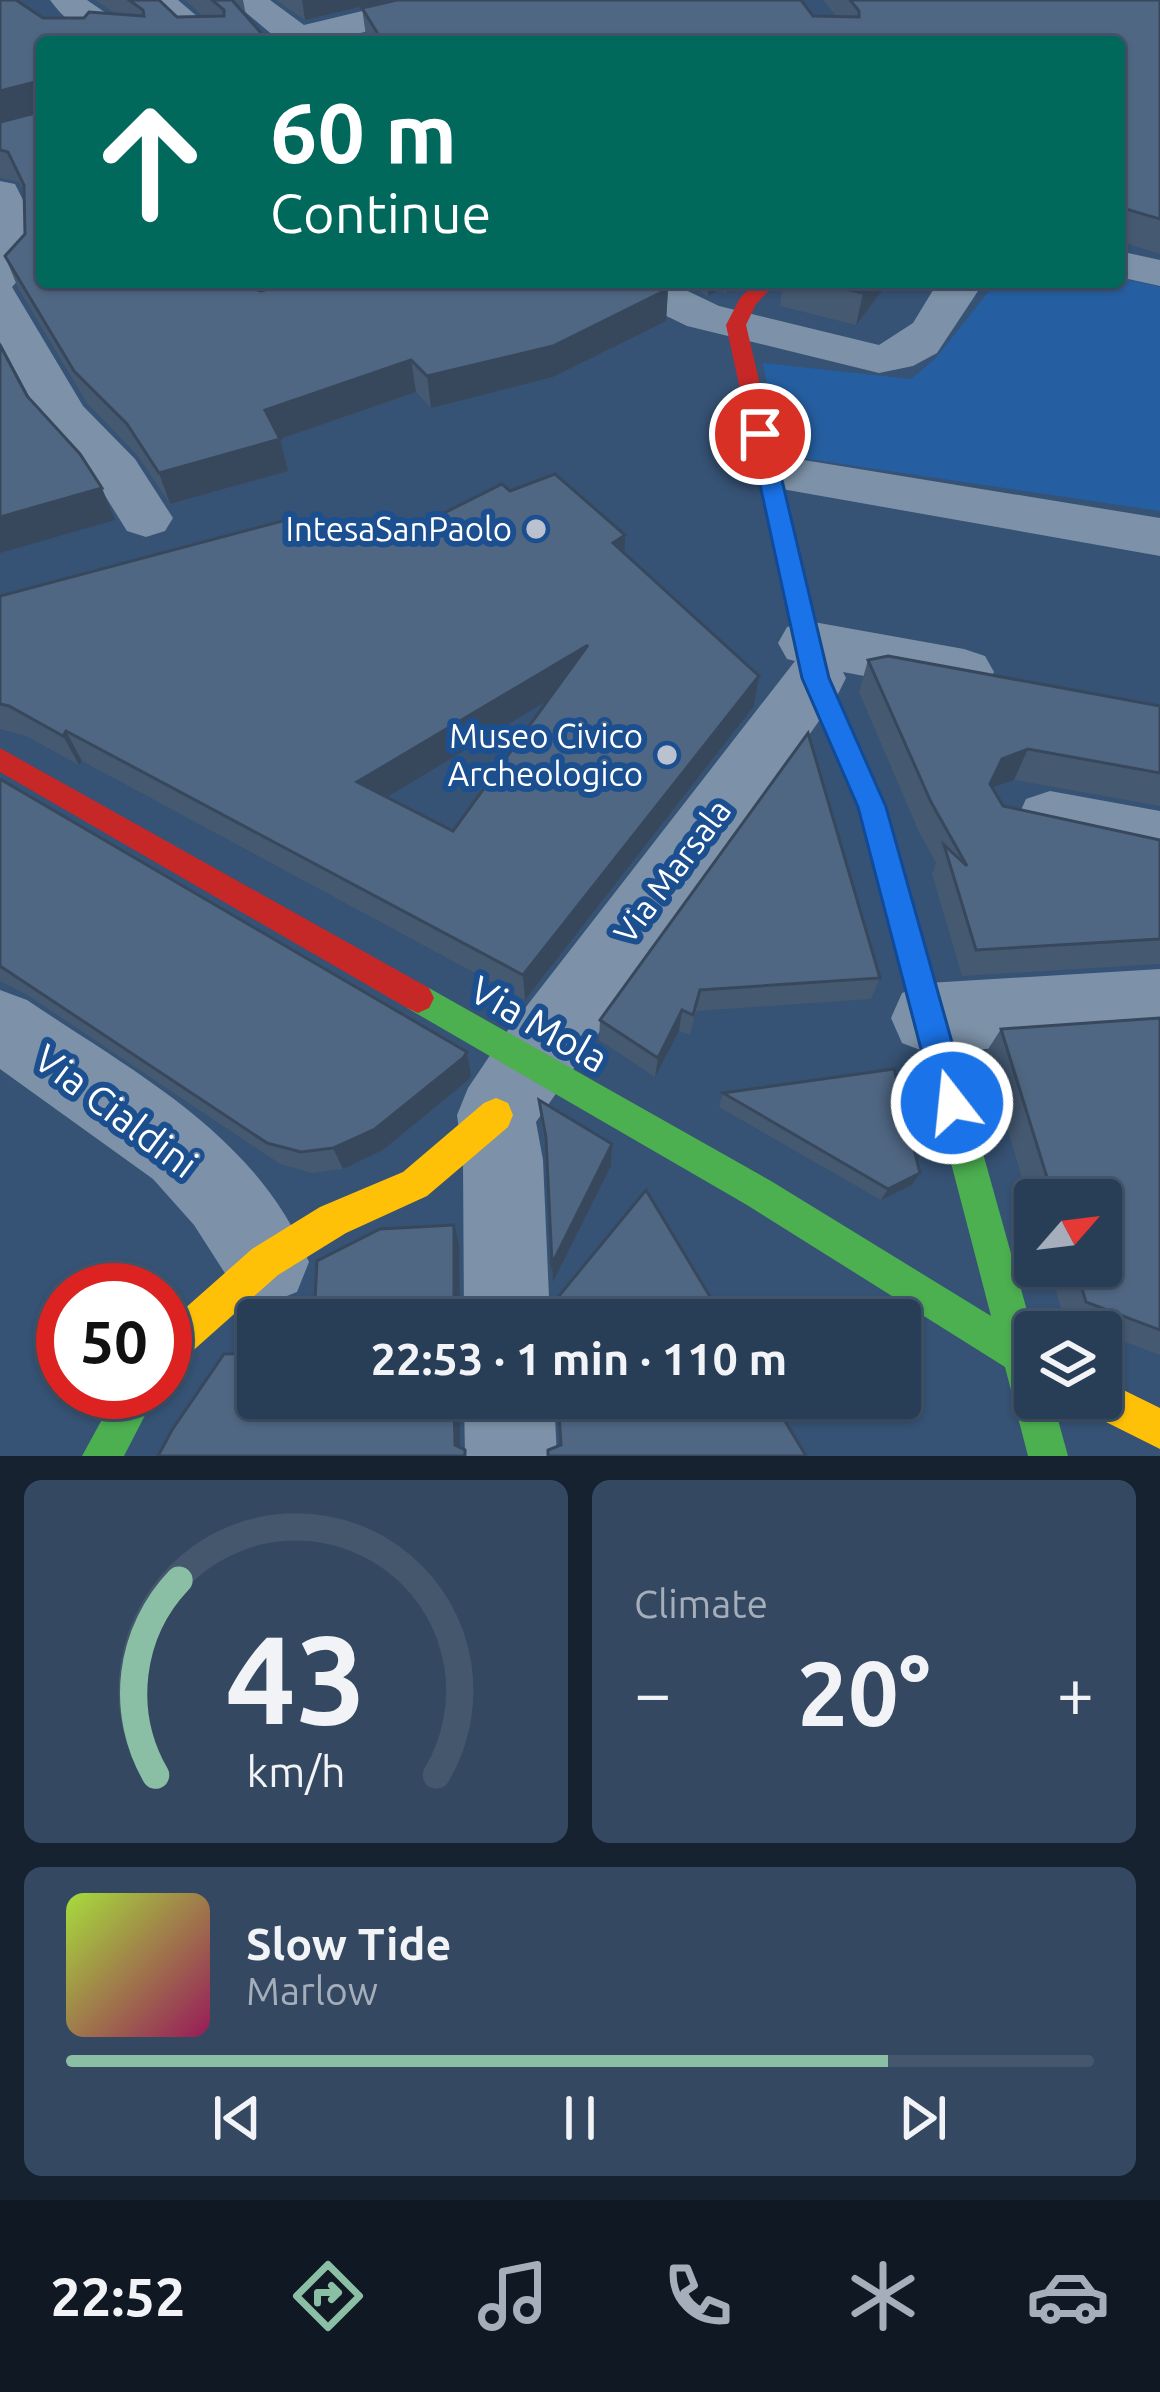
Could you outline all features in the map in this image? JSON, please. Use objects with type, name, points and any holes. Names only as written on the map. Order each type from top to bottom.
[{"type":"main road","points":[[760,288],[736,325],[812,660],[872,807],[928,1018],[1015,1311]]},
{"type":"main road","name":"Via Mola","points":[[0,759],[512,1090],[759,1193],[1014,1351]]},
{"type":"main road","points":[[192,1323],[267,1262],[331,1221],[403,1191],[453,1157],[512,1090]]},
{"type":"main road","points":[[1122,1409],[1160,1429]]},
{"type":"main road","points":[[101,1456],[122,1419]]},
{"type":"main road","points":[[1041,1419],[1048,1456]]},
{"type":"street","points":[[157,0],[202,36]]},
{"type":"street","points":[[248,0],[290,36]]},
{"type":"street","points":[[306,36],[342,23],[424,8],[425,0]]},
{"type":"street","points":[[53,8],[71,36]]},
{"type":"street","points":[[53,8],[85,16],[120,36]]},
{"type":"street","points":[[0,193],[10,216],[13,349],[63,415],[116,471],[146,518]]},
{"type":"street","points":[[1125,265],[1160,273]]},
{"type":"street","points":[[645,288],[703,316],[879,359],[904,356],[922,346],[958,288]]},
{"type":"street","points":[[767,471],[1160,537]]},
{"type":"street","points":[[812,660],[1019,683]]},
{"type":"street","name":"Via Marsala","points":[[512,1090],[812,660]]},
{"type":"street","points":[[1013,812],[1160,840]]},
{"type":"street","points":[[928,1018],[1160,1003]]},
{"type":"street","name":"Via Cialdini","points":[[0,1025],[181,1151],[223,1196],[267,1262]]},
{"type":"street","points":[[506,1299],[502,1160],[512,1090]]},
{"type":"street","points":[[510,1419],[511,1456]]},
{"type":"shaded area","points":[[1125,279],[1160,287],[1160,511],[781,455],[763,363],[911,379],[936,358],[991,288],[1125,288]]},
{"type":"building","points":[[0,0],[16,0],[43,18],[84,18],[89,12],[144,16],[129,0],[159,0],[177,17],[224,16],[212,0],[232,0],[264,36],[36,36],[36,288],[668,289],[553,346],[427,376],[411,360],[265,410],[280,439],[159,473],[127,424],[74,371],[5,256],[25,234],[24,185],[8,152],[0,150],[0,122],[35,113],[35,82],[0,91]]},
{"type":"building","points":[[397,0],[801,0],[813,16],[859,17],[850,0],[1160,0],[1160,219],[1125,209],[1125,36],[379,36],[362,8]]},
{"type":"building","points":[[0,345],[27,396],[80,454],[102,488],[0,517]]},
{"type":"building","points":[[555,474],[625,535],[613,543],[759,676],[523,975],[66,731],[63,736],[0,704],[0,596],[290,519],[391,531],[424,523],[502,484],[510,491]],"holes":[[[588,645],[453,831],[357,782]]]},
{"type":"building","points":[[888,656],[1160,706],[1160,773],[1028,749],[1002,759],[990,784],[1003,806],[1160,840],[1160,939],[976,950],[944,845],[967,866],[931,802],[868,660]]},
{"type":"building","points":[[808,733],[880,978],[700,990],[693,1015],[682,1010],[658,1058],[600,1020]]},
{"type":"building","points":[[0,779],[467,1052],[375,1129],[333,1148],[301,1152],[267,1143],[0,966]]},
{"type":"building","points":[[1160,1018],[1160,1330],[1122,1316],[1122,1311],[1086,1302],[1081,1287],[1122,1287],[1122,1179],[1047,1179],[1001,1029]]},
{"type":"building","points":[[894,1069],[920,1173],[888,1189],[723,1093]]},
{"type":"building","points":[[539,1100],[612,1144],[552,1264],[546,1138]]},
{"type":"building","points":[[646,1190],[711,1299],[556,1299]]},
{"type":"building","points":[[454,1225],[454,1299],[315,1299],[317,1261],[380,1229]]},
{"type":"building","points":[[224,1354],[237,1354],[237,1419],[454,1419],[455,1445],[465,1450],[465,1456],[158,1456],[180,1419],[192,1419],[192,1401]]},
{"type":"building","points":[[559,1419],[784,1419],[806,1456],[548,1456],[548,1450],[561,1445]]},
{"type":"traffic: fast","points":[[849,754],[872,807],[1048,1456]]},
{"type":"traffic: fast","points":[[418,998],[759,1193],[1014,1351]]},
{"type":"traffic: fast","points":[[102,1456],[123,1419]]},
{"type":"traffic: slow","points":[[192,1327],[265,1262],[333,1220],[415,1184],[496,1115]]},
{"type":"traffic: slow","points":[[1122,1409],[1160,1429]]},
{"type":"traffic: jam","points":[[761,288],[747,302],[736,325],[816,678],[849,754]]},
{"type":"traffic: jam","points":[[0,759],[418,998]]},
{"type":"place","name":"IntesaSanPaolo","points":[[536,529]]},
{"type":"place","name":"Museo Civico Archeologico","points":[[667,755]]},
{"type":"route","points":[[760,434],[816,678],[872,807],[952,1103]]}]
